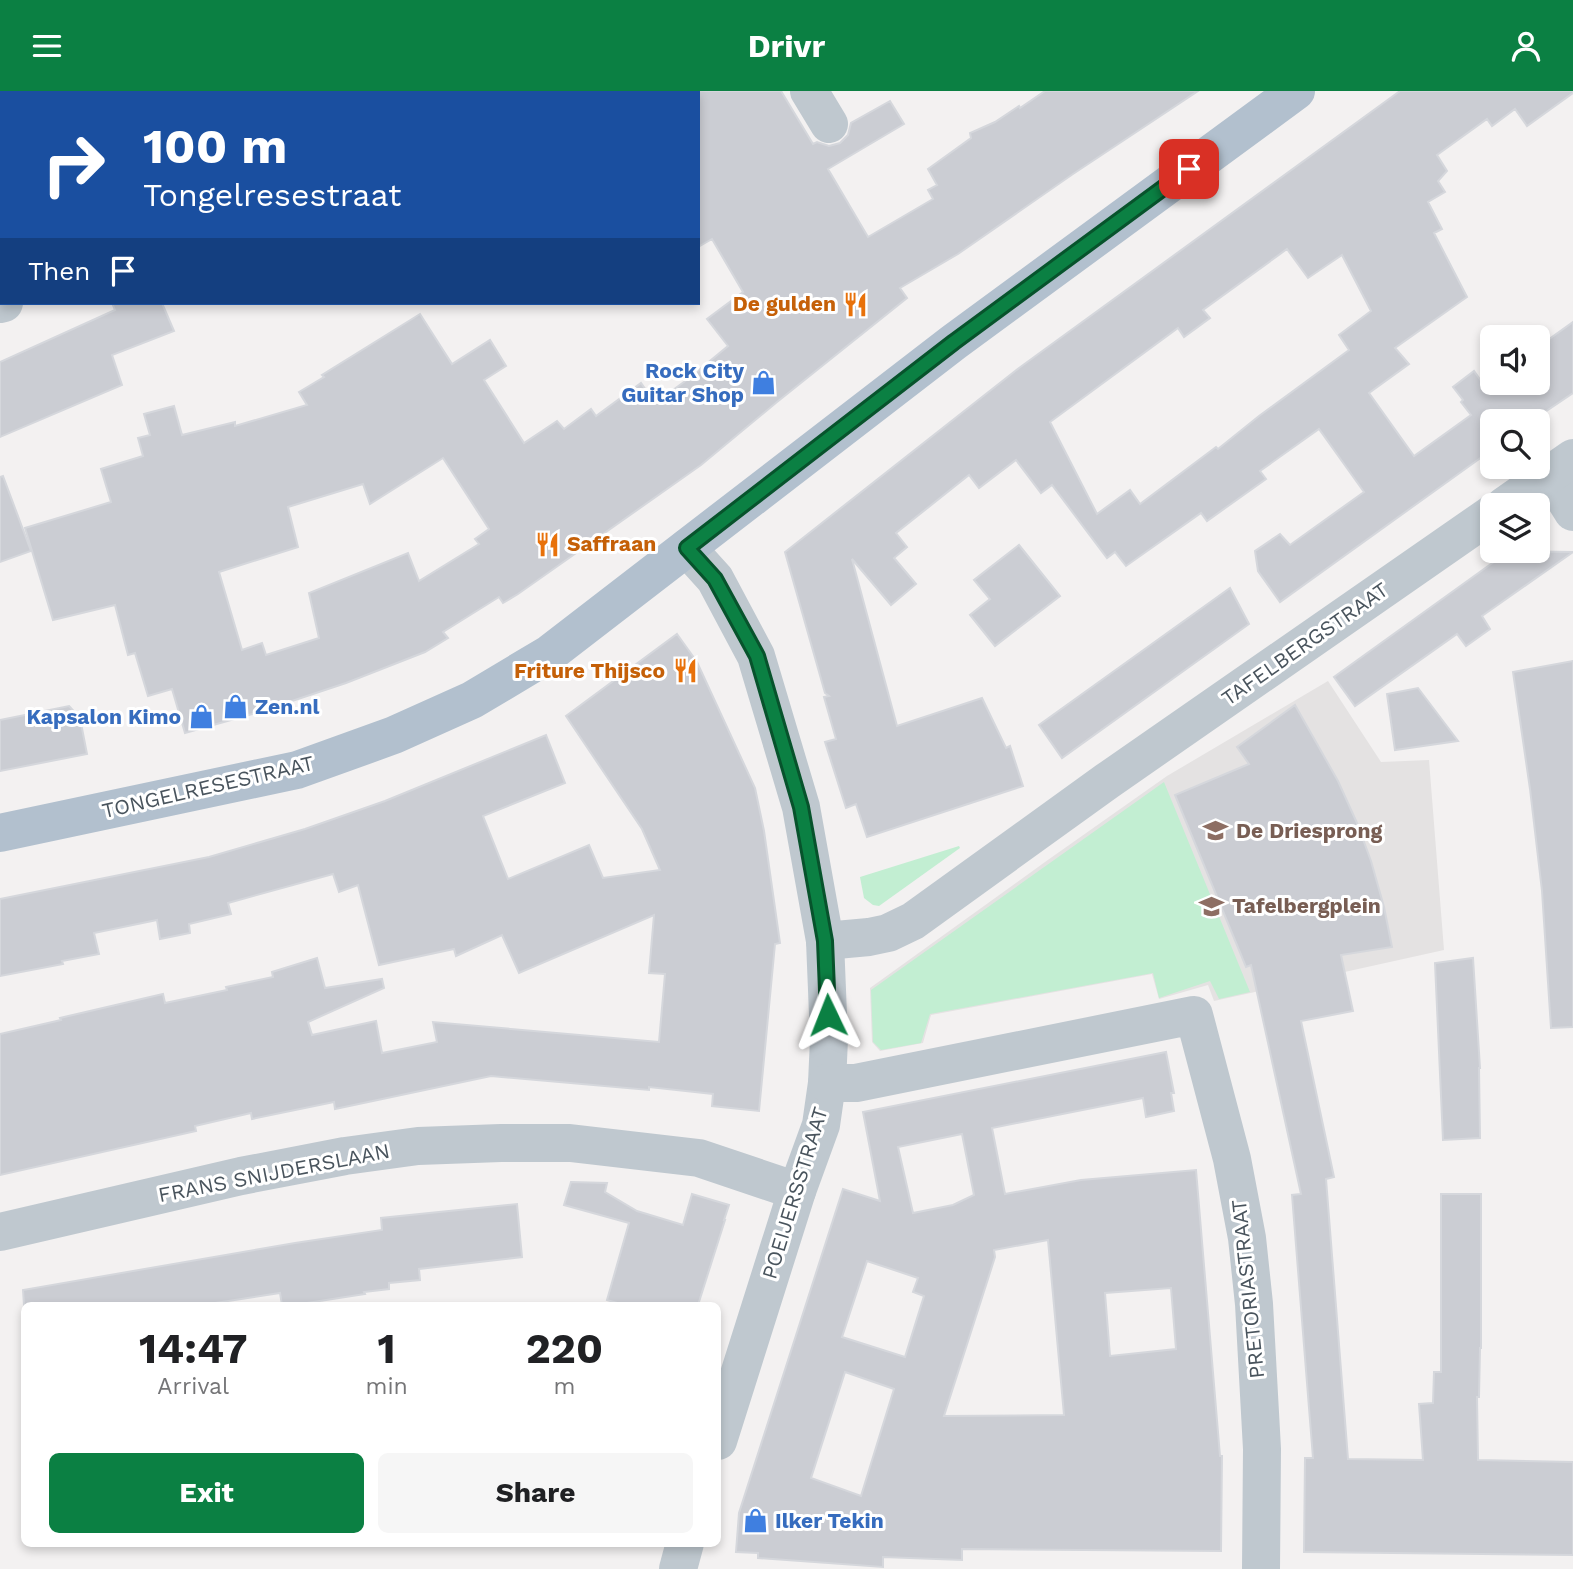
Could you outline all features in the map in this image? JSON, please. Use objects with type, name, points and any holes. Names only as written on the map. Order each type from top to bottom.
[{"type":"main road","name":"TONGELRESESTRAAT","points":[[0,834],[297,770],[394,735],[472,700],[549,654],[954,342],[1296,91]]},
{"type":"street","points":[[809,91],[829,124]]},
{"type":"street","points":[[1523,493],[1561,466],[1573,512]]},
{"type":"street","name":"TAFELBERGSTRAAT","points":[[825,941],[888,933],[913,921],[1116,775],[1480,522]]},
{"type":"street","name":"POEIJERSSTRAAT","points":[[687,548],[715,579],[757,656],[801,807],[825,941],[829,1039],[821,1125],[797,1191],[721,1432]]},
{"type":"street","name":"PRETORIASTRAAT","points":[[827,1083],[856,1083],[1194,1015],[1233,1159],[1247,1238],[1254,1304],[1262,1449],[1261,1569]]},
{"type":"street","name":"FRANS SNIJDERSLAAN","points":[[0,1232],[242,1176],[345,1156],[418,1146],[570,1143],[661,1153],[699,1158],[797,1191]]},
{"type":"street","points":[[678,1569],[684,1547]]},
{"type":"shaded area","name":"Tafelbergplein","points":[[1328,681],[1381,762],[1429,760],[1444,950],[1214,1001],[1208,985],[1159,999],[1152,974],[931,1015],[923,1043],[880,1051],[872,1042],[870,988],[1167,776]]},
{"type":"green space","points":[[1164,782],[1250,992],[1219,999],[1210,981],[1159,998],[1153,973],[930,1014],[921,1043],[881,1050],[873,1042],[871,990]]},
{"type":"green space","points":[[959,846],[960,848],[879,906],[864,898],[860,877]]},
{"type":"building","points":[[700,91],[781,91],[813,144],[817,142],[829,146],[840,143],[848,135],[851,123],[890,101],[904,124],[828,169],[868,237],[933,199],[928,190],[937,185],[928,169],[971,138],[970,133],[995,122],[1019,106],[1020,108],[1045,91],[1198,91],[958,254],[900,288],[907,298],[701,465],[518,594],[503,603],[499,597],[443,632],[448,638],[425,652],[346,683],[185,733],[172,689],[148,696],[135,653],[128,655],[115,605],[53,620],[25,528],[111,502],[101,469],[143,456],[138,438],[150,435],[144,414],[174,406],[182,435],[235,422],[235,426],[307,405],[299,392],[420,314],[452,364],[490,340],[506,366],[484,380],[524,443],[557,421],[564,429],[591,409],[596,416],[641,383],[655,403],[728,346],[707,319],[743,292],[712,239],[700,246]],"holes":[[[443,458],[489,529],[475,539],[479,544],[419,581],[408,553],[309,593],[319,638],[266,655],[262,643],[242,650],[219,572],[298,547],[288,507],[363,484],[370,504]]]},
{"type":"building","points":[[1400,91],[1573,91],[1527,126],[1515,109],[1492,126],[1487,119],[1437,155],[1447,171],[1438,181],[1445,192],[1428,202],[1442,229],[1434,233],[1467,297],[1395,348],[1409,364],[1369,393],[1414,456],[1471,415],[1453,387],[1474,371],[1480,379],[1480,395],[1550,395],[1550,338],[1573,322],[1573,393],[1549,409],[1480,409],[1480,458],[1280,602],[1258,571],[1255,551],[1280,534],[1290,545],[1364,492],[1319,429],[1260,471],[1266,479],[1207,521],[1201,513],[1126,566],[1115,552],[1107,558],[1052,485],[1041,493],[1016,460],[979,488],[969,475],[896,533],[907,547],[894,558],[916,584],[891,605],[852,559],[897,726],[982,698],[1006,748],[1010,746],[1023,786],[867,837],[856,804],[846,808],[825,742],[836,739],[824,697],[829,696],[825,693],[785,552],[1019,368]],"holes":[[[1287,249],[1308,278],[1342,255],[1371,311],[1339,335],[1349,350],[1140,504],[1130,490],[1097,514],[1050,422],[1178,328],[1184,337],[1210,318],[1203,310]]]},
{"type":"building","points":[[113,305],[163,305],[174,331],[112,355],[122,385],[0,437],[0,362],[115,310]]},
{"type":"building","points":[[3,476],[31,551],[0,562],[0,477]]},
{"type":"building","points":[[1019,545],[1060,596],[995,646],[970,615],[990,599],[974,580]]},
{"type":"building","points":[[1550,552],[1573,552],[1482,616],[1490,629],[1466,646],[1457,634],[1355,706],[1334,677],[1492,563],[1550,563]]},
{"type":"building","points":[[1230,588],[1249,624],[1062,758],[1039,725]]},
{"type":"building","points":[[677,634],[697,662],[755,788],[764,831],[780,943],[775,944],[759,1111],[712,1106],[713,1094],[491,1076],[335,1109],[334,1102],[252,1119],[251,1113],[195,1126],[196,1131],[0,1175],[0,1034],[163,994],[165,1003],[227,990],[226,987],[273,977],[272,972],[317,958],[325,988],[382,979],[384,988],[308,1022],[312,1035],[376,1021],[382,1053],[437,1042],[433,1022],[659,1042],[665,974],[649,973],[654,915],[519,973],[502,935],[456,956],[454,949],[379,965],[358,885],[339,892],[333,874],[228,903],[231,914],[189,924],[190,933],[160,939],[157,920],[94,933],[99,954],[0,976],[0,899],[209,857],[305,829],[385,801],[546,735],[565,783],[483,816],[508,879],[589,845],[603,878],[660,870],[642,829],[566,716]]},
{"type":"building","points":[[1573,661],[1573,1027],[1551,1028],[1542,891],[1513,672]]},
{"type":"building","points":[[1418,688],[1458,741],[1395,750],[1387,694]]},
{"type":"building","points":[[1295,705],[1338,781],[1357,823],[1384,907],[1392,947],[1341,955],[1353,1011],[1301,1021],[1334,1177],[1326,1179],[1348,1459],[1423,1460],[1419,1404],[1433,1403],[1434,1372],[1441,1372],[1441,1194],[1481,1194],[1478,1460],[1573,1462],[1573,1555],[1304,1552],[1305,1458],[1313,1458],[1292,1195],[1301,1194],[1251,965],[1246,967],[1175,795],[1249,764],[1237,747]]},
{"type":"building","points":[[69,706],[80,718],[87,754],[0,771],[0,720]]},
{"type":"building","points":[[1473,958],[1480,1068],[1480,1138],[1443,1140],[1435,963]]},
{"type":"building","points":[[1166,1052],[1174,1093],[1171,1093],[1174,1111],[1146,1117],[1143,1098],[992,1128],[1005,1194],[1081,1180],[1196,1170],[1222,1456],[1221,1551],[962,1549],[962,1560],[883,1557],[883,1567],[758,1558],[758,1553],[736,1552],[739,1513],[843,1189],[880,1201],[863,1112]],"holes":[[[962,1134],[974,1195],[953,1205],[913,1213],[898,1147]],[[1048,1240],[1064,1415],[944,1416],[995,1257],[994,1250]],[[867,1261],[918,1278],[913,1292],[924,1296],[905,1357],[842,1337]],[[1171,1288],[1176,1349],[1110,1356],[1105,1293]],[[845,1372],[894,1389],[861,1496],[811,1478]]]},
{"type":"building","points":[[571,1182],[607,1183],[605,1192],[637,1211],[683,1225],[692,1194],[729,1205],[699,1302],[607,1300],[629,1223],[564,1205]]},
{"type":"building","points":[[517,1204],[522,1257],[419,1269],[420,1280],[389,1283],[389,1289],[313,1302],[282,1302],[280,1293],[222,1302],[24,1302],[23,1290],[382,1230],[381,1218]]},
{"type":"place","name":"De gulden","points":[[856,304]]},
{"type":"place","name":"Rock City Guitar Shop","points":[[764,383]]},
{"type":"place","name":"Saffraan","points":[[547,544]]},
{"type":"place","name":"Friture Thijsco","points":[[685,671]]},
{"type":"place","name":"Zen.nl","points":[[235,707]]},
{"type":"place","name":"Kapsalon Kimo","points":[[201,717]]},
{"type":"place","name":"De Driesprong","points":[[1216,831]]},
{"type":"place","name":"Tafelbergplein","points":[[1212,906]]},
{"type":"place","name":"Ilker Tekin","points":[[755,1521]]},
{"type":"route","points":[[828,1015],[825,941],[801,807],[757,656],[715,579],[687,548],[954,342],[1189,169]]}]
